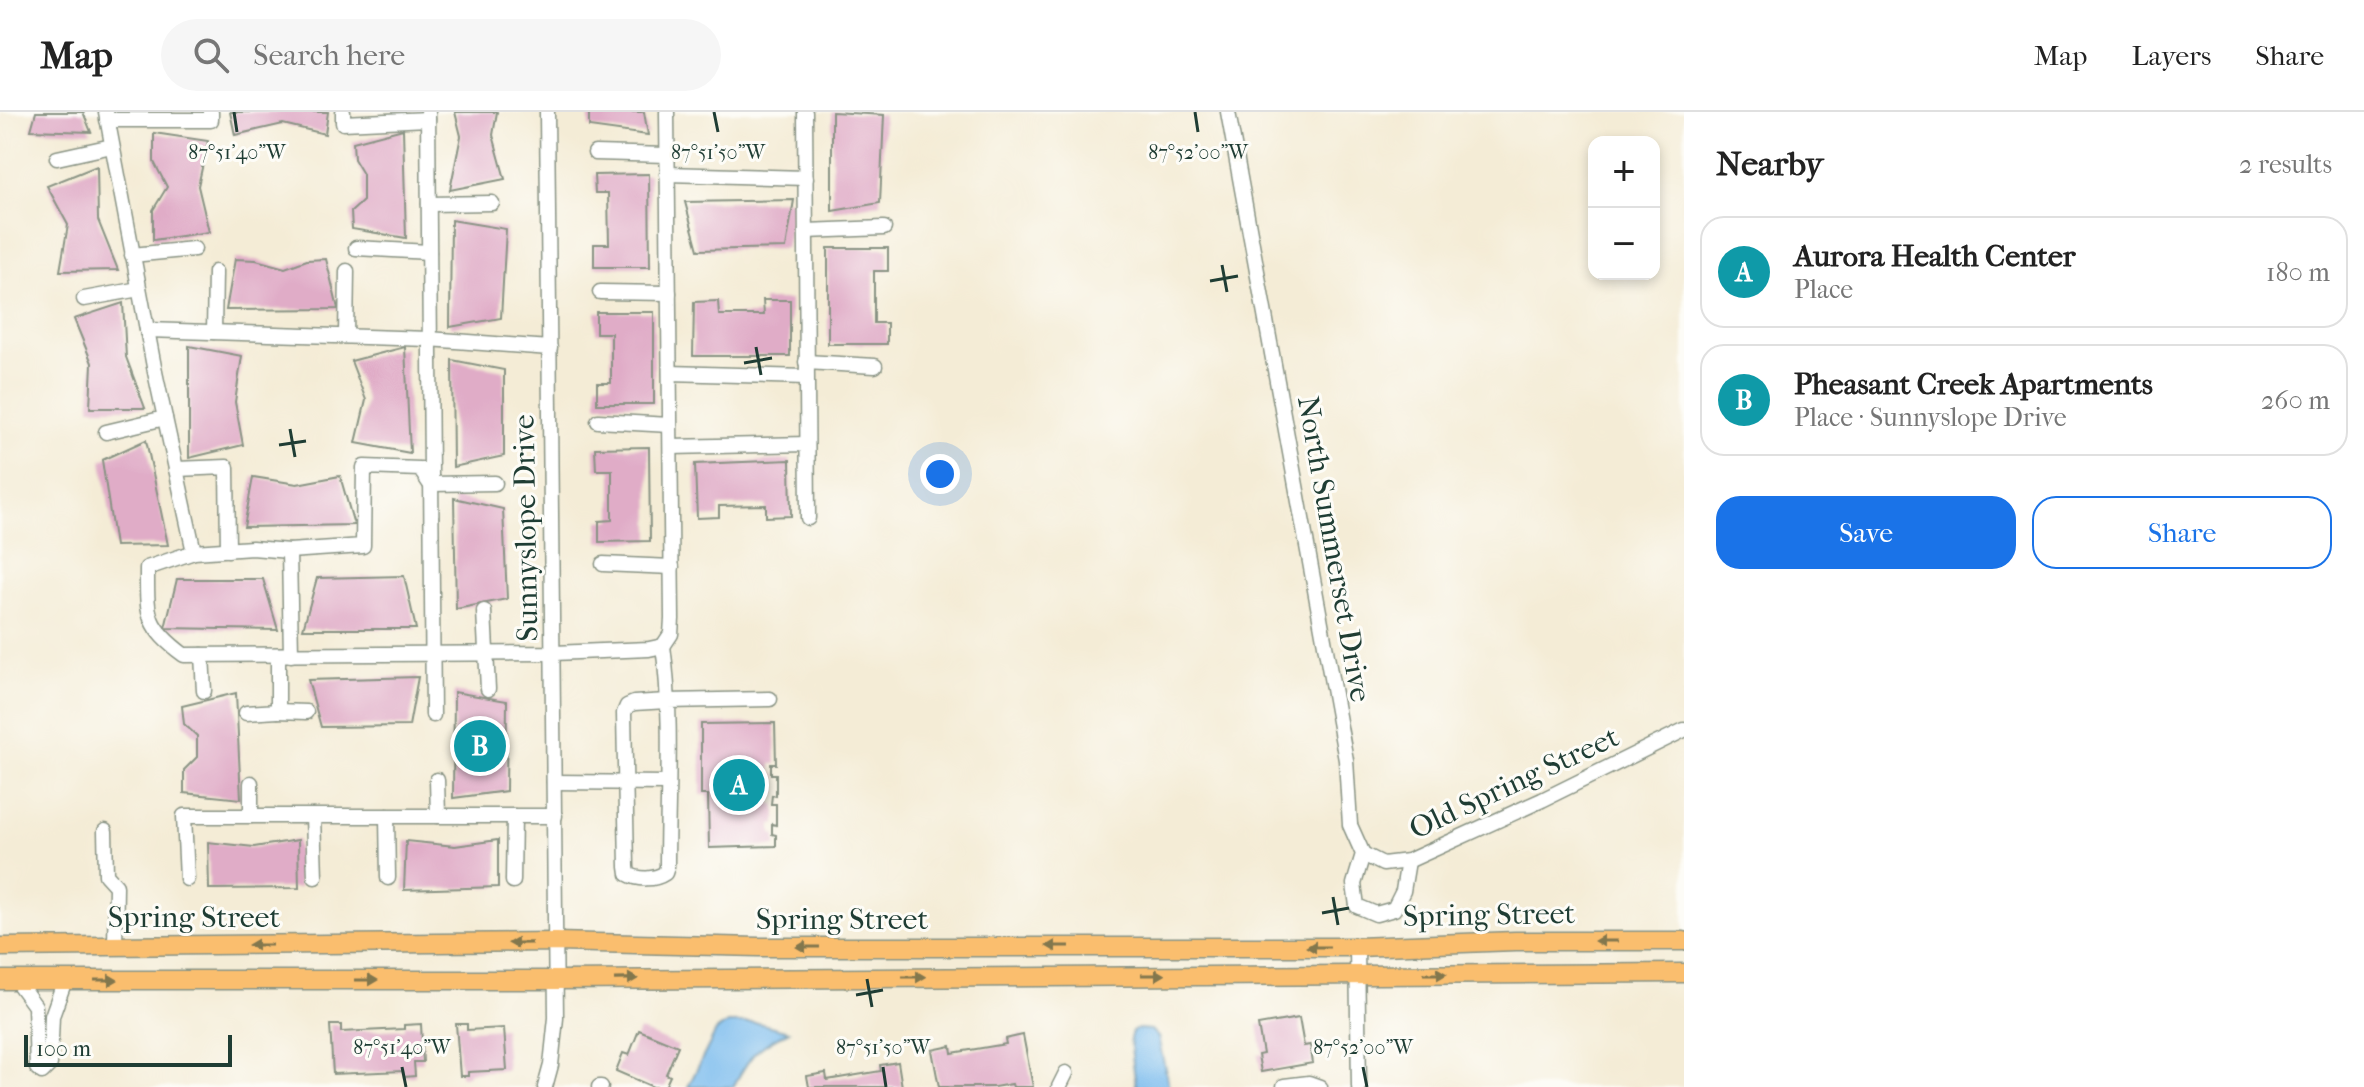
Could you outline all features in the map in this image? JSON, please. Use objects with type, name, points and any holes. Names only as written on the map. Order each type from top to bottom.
[{"type":"main road","name":"Spring Street","points":[[0,947],[556,942],[758,947],[1357,947],[1515,941],[1684,941]]},
{"type":"main road","points":[[335,980],[337,944]]},
{"type":"main road","points":[[39,980],[41,946]]},
{"type":"main road","name":"Spring Street","points":[[8,980],[1684,973]]},
{"type":"street","points":[[194,552],[106,116],[211,120],[211,112]]},
{"type":"street","points":[[343,112],[343,123],[428,116],[433,715]]},
{"type":"street","name":"Sunnyslope Drive","points":[[545,1087],[556,1034],[547,112]]},
{"type":"street","points":[[667,112],[672,567],[671,634],[663,646],[667,701],[667,867],[659,878],[628,874],[624,713],[627,706],[667,701],[770,699]]},
{"type":"street","points":[[805,112],[808,518]]},
{"type":"street","name":"North Summerset Drive","points":[[1228,112],[1346,760],[1350,825],[1363,854]]},
{"type":"street","points":[[57,158],[112,146]]},
{"type":"street","points":[[595,153],[667,155]]},
{"type":"street","points":[[667,174],[806,178]]},
{"type":"street","points":[[429,204],[492,203]]},
{"type":"street","points":[[806,231],[884,228]]},
{"type":"street","points":[[356,248],[429,252]]},
{"type":"street","points":[[132,255],[194,249]]},
{"type":"street","points":[[346,336],[347,271]]},
{"type":"street","points":[[214,332],[215,272]]},
{"type":"street","points":[[84,299],[139,289]]},
{"type":"street","points":[[600,292],[669,293]]},
{"type":"street","points":[[147,330],[429,339],[550,348]]},
{"type":"street","points":[[670,373],[875,366]]},
{"type":"street","points":[[106,432],[165,418]]},
{"type":"street","points":[[598,421],[670,425]]},
{"type":"street","points":[[671,447],[807,444]]},
{"type":"street","points":[[176,469],[227,467],[228,550]]},
{"type":"street","points":[[430,484],[420,469],[364,467],[363,546],[194,552],[147,568],[151,622],[160,638],[184,655],[554,653],[663,646]]},
{"type":"street","points":[[430,484],[495,483]]},
{"type":"street","points":[[278,711],[289,551]]},
{"type":"street","points":[[603,564],[672,567]]},
{"type":"street","points":[[484,611],[488,689]]},
{"type":"street","points":[[202,655],[204,691]]},
{"type":"street","points":[[246,713],[306,712]]},
{"type":"street","name":"Old Spring Street","points":[[1363,854],[1383,864],[1408,861],[1684,732]]},
{"type":"street","points":[[437,780],[438,816]]},
{"type":"street","points":[[554,782],[667,783]]},
{"type":"street","points":[[251,783],[251,816]]},
{"type":"street","points":[[187,879],[184,816],[555,816]]},
{"type":"street","points":[[313,816],[315,877]]},
{"type":"street","points":[[387,816],[388,878]]},
{"type":"street","points":[[513,881],[514,816]]},
{"type":"street","points":[[105,831],[106,875],[116,886],[115,946]]},
{"type":"street","points":[[1363,854],[1354,884],[1357,906],[1376,914],[1394,909],[1403,891],[1408,861]]},
{"type":"street","points":[[1357,947],[1359,1087]]},
{"type":"street","points":[[8,980],[35,1006],[37,1068],[43,1080]]},
{"type":"street","points":[[43,1080],[50,1064],[52,1016],[65,980]]},
{"type":"street","points":[[1284,1086],[1309,1083],[1320,1087]]},
{"type":"water","points":[[728,1023],[758,1023],[789,1031],[755,1053],[733,1087],[688,1087],[716,1031]]},
{"type":"water","points":[[1151,1030],[1158,1037],[1169,1087],[1136,1087],[1130,1039],[1132,1031]]},
{"type":"building","points":[[36,112],[83,112],[91,132],[31,130]]},
{"type":"building","points":[[230,112],[328,112],[325,134],[283,124],[235,135]]},
{"type":"building","points":[[455,112],[497,112],[493,135],[505,179],[450,190],[461,136]]},
{"type":"building","points":[[589,112],[644,112],[648,135],[589,127]]},
{"type":"building","points":[[832,112],[884,115],[880,203],[832,211]]},
{"type":"building","points":[[403,129],[406,238],[352,229],[351,212],[363,201],[363,174],[354,159],[353,142]]},
{"type":"building","points":[[154,133],[208,141],[198,186],[209,232],[153,240],[153,210],[167,187],[154,162]]},
{"type":"building","points":[[97,166],[98,220],[118,270],[60,271],[68,225],[47,186]]},
{"type":"building","points":[[649,174],[650,267],[594,267],[594,244],[609,244],[608,193],[595,193],[594,175]]},
{"type":"building","points":[[794,200],[786,248],[698,250],[685,202]]},
{"type":"building","points":[[451,220],[506,229],[501,318],[450,327]]},
{"type":"building","points":[[828,248],[888,248],[888,271],[874,271],[874,323],[887,323],[887,344],[828,344]]},
{"type":"building","points":[[235,259],[256,260],[285,268],[307,260],[326,259],[338,309],[226,310]]},
{"type":"building","points":[[763,300],[790,300],[790,356],[693,356],[694,302],[718,301],[719,315],[764,315]]},
{"type":"building","points":[[123,303],[126,357],[145,408],[90,408],[92,363],[74,319]]},
{"type":"building","points":[[596,312],[654,312],[654,404],[597,404],[597,383],[611,383],[611,333],[596,333]]},
{"type":"building","points":[[189,346],[242,356],[235,402],[243,445],[189,458]]},
{"type":"building","points":[[405,347],[410,453],[356,443],[366,400],[351,361]]},
{"type":"building","points":[[452,360],[504,370],[504,456],[453,467]]},
{"type":"building","points":[[146,440],[168,545],[115,546],[102,460]]},
{"type":"building","points":[[649,447],[650,541],[599,542],[599,521],[612,520],[612,470],[596,470],[595,448]]},
{"type":"building","points":[[790,460],[791,516],[766,517],[766,505],[719,506],[719,517],[697,518],[695,464]]},
{"type":"building","points":[[340,476],[354,525],[244,527],[253,477],[297,484]]},
{"type":"building","points":[[454,498],[503,509],[507,599],[456,609]]},
{"type":"building","points":[[404,576],[416,629],[303,629],[317,578]]},
{"type":"building","points":[[177,579],[263,579],[278,630],[165,628]]},
{"type":"building","points":[[418,677],[409,726],[321,727],[308,680]]},
{"type":"building","points":[[454,692],[507,701],[506,791],[453,798]]},
{"type":"building","points":[[236,693],[241,799],[184,793],[184,770],[197,757],[197,736],[184,724],[182,706]]},
{"type":"building","points":[[775,723],[776,764],[771,764],[771,774],[776,774],[776,796],[772,795],[771,804],[776,804],[776,825],[772,824],[772,834],[776,835],[776,846],[709,848],[708,795],[701,795],[701,724]]},
{"type":"building","points":[[298,840],[299,888],[209,889],[208,842],[254,847]]},
{"type":"building","points":[[498,840],[498,887],[404,890],[406,841],[455,846]]},
{"type":"building","points":[[1299,1018],[1304,1046],[1310,1045],[1313,1063],[1261,1072],[1258,1055],[1263,1054],[1258,1025]]},
{"type":"building","points":[[421,1024],[423,1062],[414,1062],[415,1076],[404,1077],[403,1071],[333,1074],[330,1025],[341,1025],[341,1032],[404,1029],[404,1025]]},
{"type":"building","points":[[456,1024],[467,1024],[467,1030],[504,1028],[507,1070],[468,1072],[468,1076],[460,1076]]},
{"type":"building","points":[[639,1030],[678,1046],[666,1074],[670,1076],[665,1087],[653,1087],[616,1071],[623,1053],[629,1055]]},
{"type":"building","points":[[1023,1035],[1033,1087],[1013,1087],[1012,1084],[939,1087],[932,1050],[951,1046],[952,1053],[1006,1044],[1005,1039]]},
{"type":"building","points":[[898,1062],[902,1087],[809,1087],[807,1076],[826,1073],[827,1080],[881,1071],[880,1065]]},
{"type":"place","name":"Pheasant Creek Apartments","points":[[480,746]]},
{"type":"place","name":"Aurora Health Center","points":[[739,785]]}]
